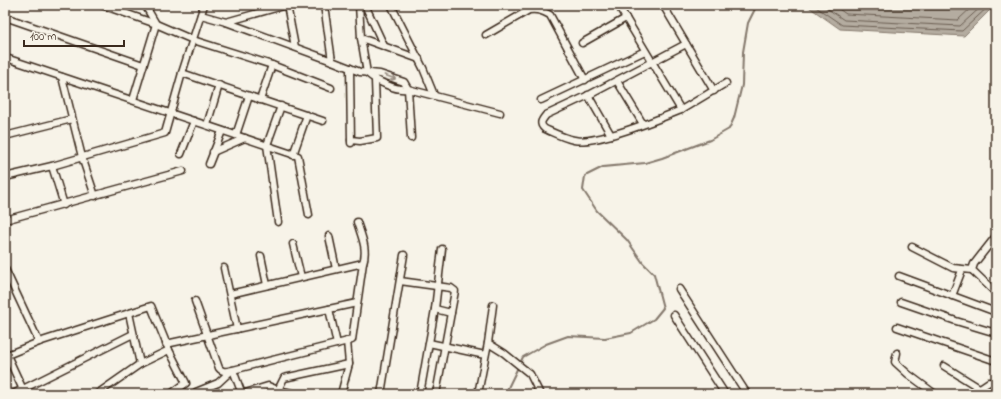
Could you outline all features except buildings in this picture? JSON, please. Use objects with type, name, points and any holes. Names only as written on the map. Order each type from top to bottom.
[{"type":"street","points":[[102,5],[156,24],[193,40],[272,65],[331,88]]},
{"type":"street","points":[[133,100],[156,24],[144,5]]},
{"type":"street","points":[[5,177],[52,166],[165,133],[182,73],[204,5]]},
{"type":"street","points":[[226,22],[287,5],[295,47]]},
{"type":"street","points":[[324,5],[332,61]]},
{"type":"street","points":[[359,5],[367,73],[375,80],[402,90],[408,89],[434,95],[500,113]]},
{"type":"street","points":[[365,5],[384,46]]},
{"type":"street","points":[[391,5],[419,59],[434,95]]},
{"type":"street","points":[[618,5],[681,110]]},
{"type":"street","points":[[663,5],[714,91]]},
{"type":"street","points":[[486,35],[529,10],[544,11],[550,15],[585,80]]},
{"type":"street","points":[[201,15],[226,22],[350,68],[367,73],[380,74],[404,82],[408,89],[411,138]]},
{"type":"street","points":[[5,16],[143,65]]},
{"type":"street","points":[[582,43],[626,18]]},
{"type":"street","points":[[362,38],[419,59]]},
{"type":"street","points":[[686,44],[546,115],[541,120],[541,126],[575,141],[584,141],[611,135],[681,110],[726,83]]},
{"type":"street","points":[[541,100],[645,51]]},
{"type":"street","points":[[5,63],[9,59],[298,156],[309,215]]},
{"type":"street","points":[[260,100],[272,65]]},
{"type":"street","points":[[350,68],[351,142],[377,138],[375,80]]},
{"type":"street","points":[[182,73],[323,121]]},
{"type":"street","points":[[62,77],[82,157],[95,196]]},
{"type":"street","points":[[617,80],[643,124]]},
{"type":"street","points":[[207,125],[219,86]]},
{"type":"street","points":[[588,95],[611,135]]},
{"type":"street","points":[[236,135],[249,96]]},
{"type":"street","points":[[278,222],[267,145],[281,106]]},
{"type":"street","points":[[293,155],[307,115]]},
{"type":"street","points":[[5,128],[5,136],[72,119]]},
{"type":"street","points":[[181,154],[194,121]]},
{"type":"street","points":[[209,164],[222,130]]},
{"type":"street","points":[[213,152],[245,138]]},
{"type":"street","points":[[52,166],[64,205]]},
{"type":"street","points":[[5,220],[183,172]]},
{"type":"street","points":[[195,301],[221,371],[230,372],[352,340],[365,257],[365,251],[357,222]]},
{"type":"street","points":[[329,236],[336,269]]},
{"type":"street","points":[[972,270],[974,264],[996,236]]},
{"type":"street","points":[[294,244],[301,277]]},
{"type":"street","points":[[912,247],[953,268],[972,270],[996,292]]},
{"type":"street","points":[[420,394],[435,308],[442,249]]},
{"type":"street","points":[[381,394],[404,254]]},
{"type":"street","points":[[261,256],[267,285]]},
{"type":"street","points":[[230,294],[363,263]]},
{"type":"street","points":[[224,268],[237,329]]},
{"type":"street","points":[[5,269],[39,342]]},
{"type":"street","points":[[952,296],[962,270]]},
{"type":"street","points":[[899,276],[996,312]]},
{"type":"street","points":[[400,281],[451,288],[455,291],[436,394]]},
{"type":"street","points":[[680,289],[748,394]]},
{"type":"street","points":[[901,302],[996,333]]},
{"type":"street","points":[[96,394],[168,347],[237,329],[357,303]]},
{"type":"street","points":[[478,394],[488,343],[493,305]]},
{"type":"street","points":[[24,392],[6,353],[151,306],[168,347],[186,383],[197,393],[218,382],[230,372]]},
{"type":"street","points":[[435,308],[451,313]]},
{"type":"street","points":[[329,309],[337,344]]},
{"type":"street","points":[[129,313],[140,364]]},
{"type":"street","points":[[674,315],[725,394]]},
{"type":"street","points":[[897,327],[996,360]]},
{"type":"street","points":[[13,394],[24,392],[133,334]]},
{"type":"street","points":[[341,394],[349,364],[347,341]]},
{"type":"street","points":[[429,343],[485,355]]},
{"type":"street","points":[[488,343],[504,353],[530,374],[540,394]]},
{"type":"street","points":[[897,352],[895,362],[908,374],[935,394]]},
{"type":"street","points":[[278,390],[284,378],[349,364]]},
{"type":"street","points":[[944,366],[989,394]]},
{"type":"street","points":[[230,372],[236,380],[242,394],[268,386],[296,394]]},
{"type":"street","points":[[980,388],[989,382],[996,383]]},
{"type":"street","points":[[171,394],[186,383]]},
{"type":"water","points":[[806,5],[995,5],[964,36],[840,29]]},
{"type":"waterway","points":[[505,394],[523,357],[546,344],[568,336],[605,338],[631,333],[654,319],[663,308],[654,274],[643,263],[627,240],[597,211],[583,190],[585,176],[603,167],[645,163],[662,158],[710,140],[729,129],[734,118],[742,85],[743,52],[748,23],[757,5]]}]
